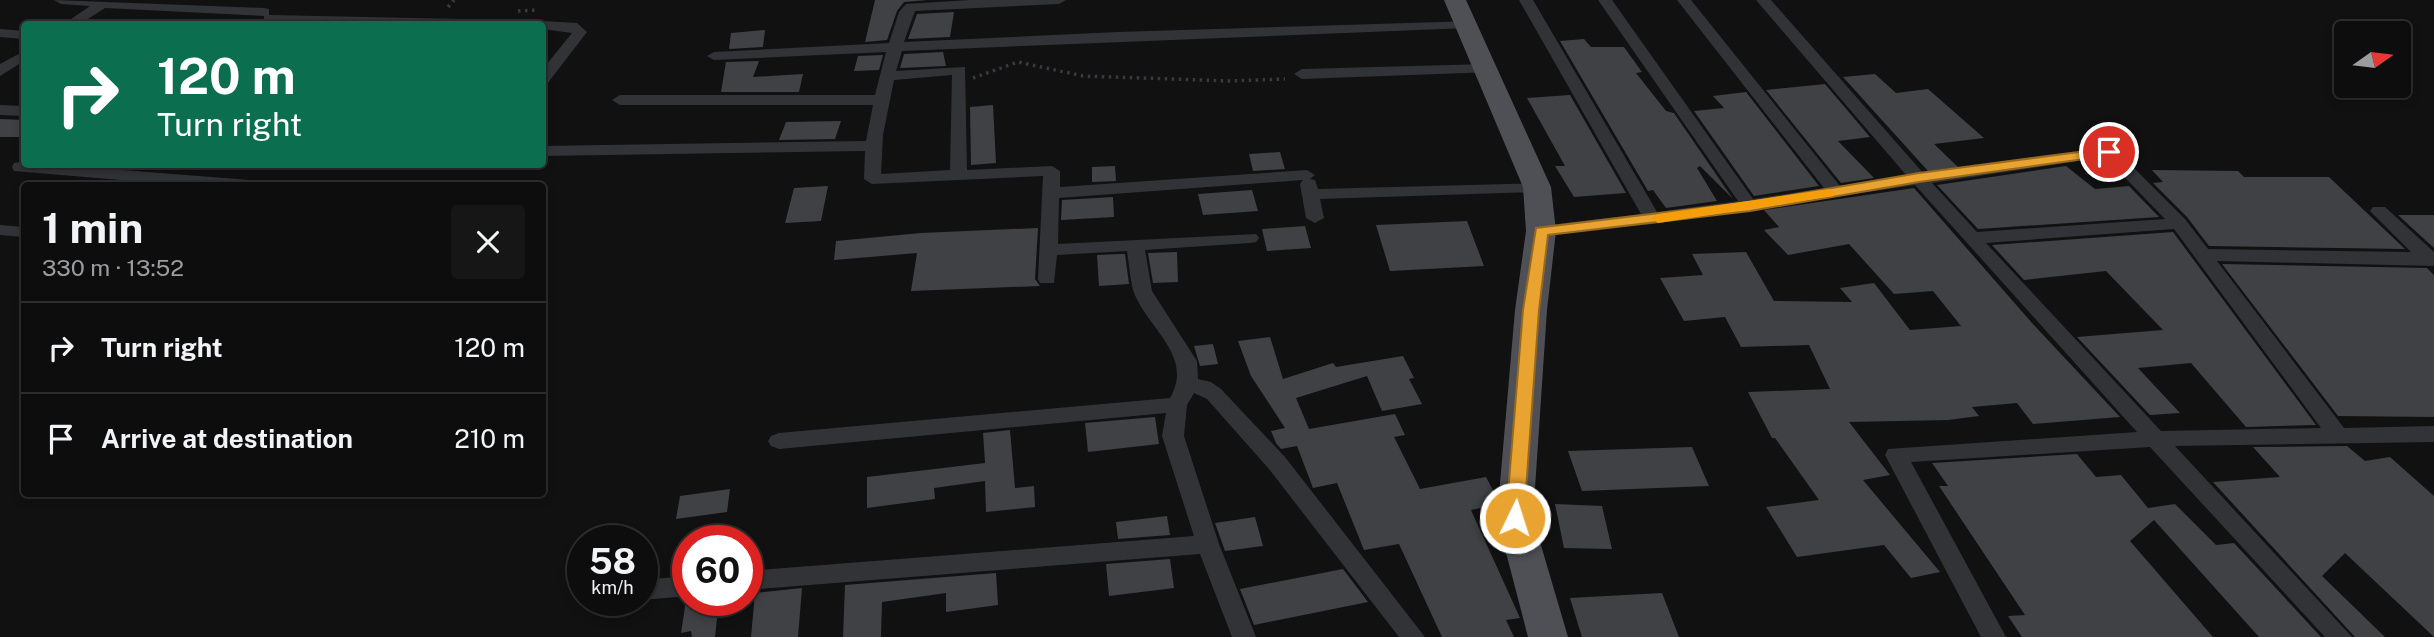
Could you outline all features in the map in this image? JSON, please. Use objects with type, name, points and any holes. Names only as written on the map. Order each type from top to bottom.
[{"type":"main road","points":[[1462,12],[1537,187],[1541,231],[1531,310],[1515,518],[1548,637]]},
{"type":"street","points":[[61,0],[366,21]]},
{"type":"street","points":[[1047,279],[1052,171],[872,179],[873,146],[879,100],[906,12],[915,5],[1059,0]]},
{"type":"street","points":[[1526,0],[1653,219]]},
{"type":"street","points":[[1605,0],[1750,206]]},
{"type":"street","points":[[1684,0],[1836,192]]},
{"type":"street","points":[[1763,0],[2154,439],[2340,637]]},
{"type":"street","points":[[76,21],[105,2]]},
{"type":"street","points":[[714,56],[895,48],[1462,12]]},
{"type":"street","points":[[546,25],[572,26],[580,32],[546,76]]},
{"type":"street","points":[[0,33],[21,35]]},
{"type":"street","points":[[0,71],[16,60]]},
{"type":"street","points":[[1303,74],[1488,69]]},
{"type":"street","points":[[886,76],[960,71],[958,176]]},
{"type":"street","points":[[620,100],[879,100]]},
{"type":"street","points":[[0,110],[21,111]]},
{"type":"street","points":[[546,151],[873,146]]},
{"type":"street","points":[[1541,231],[1750,206],[1919,178],[2109,152],[2179,223],[2338,436]]},
{"type":"street","points":[[30,168],[165,182],[182,168]]},
{"type":"street","points":[[1051,193],[1306,169],[1315,218]]},
{"type":"street","points":[[1310,194],[1537,187]]},
{"type":"street","points":[[2379,211],[2432,260]]},
{"type":"street","points":[[1975,238],[2179,223]]},
{"type":"street","points":[[0,230],[21,232]]},
{"type":"street","points":[[1049,250],[1250,238]]},
{"type":"street","points":[[1135,245],[1143,291],[1187,361],[1188,385],[1177,405],[1173,436],[1208,544],[1244,637]]},
{"type":"street","points":[[2202,255],[2432,260]]},
{"type":"street","points":[[1188,385],[1204,387],[1214,394],[1277,463],[1413,637]]},
{"type":"street","points":[[779,441],[1177,405]]},
{"type":"street","points":[[1994,637],[1896,455],[2154,439],[2434,434]]},
{"type":"street","points":[[763,580],[1208,544]]},
{"type":"path","points":[[981,77],[1018,62],[1073,74],[1118,78],[1231,81],[1284,79],[1303,74]]},
{"type":"building","points":[[875,0],[928,0],[904,2],[897,11],[887,40],[865,42]]},
{"type":"building","points":[[954,12],[950,37],[908,39],[917,14]]},
{"type":"building","points":[[765,30],[763,47],[729,49],[731,33]]},
{"type":"building","points":[[1584,39],[1591,47],[1624,47],[1642,72],[1636,73],[1666,111],[1674,113],[1733,199],[1700,166],[1697,168],[1717,201],[1666,208],[1653,190],[1648,191],[1560,41]]},
{"type":"building","points":[[943,52],[946,66],[900,68],[904,54]]},
{"type":"building","points":[[883,55],[879,70],[854,71],[858,56]]},
{"type":"building","points":[[759,61],[753,77],[803,74],[799,92],[721,92],[726,62]]},
{"type":"building","points":[[1875,74],[1896,93],[1928,89],[1984,138],[1934,144],[1958,167],[1928,171],[1843,77]]},
{"type":"building","points":[[1825,84],[1870,137],[1838,141],[1874,178],[1841,183],[1766,90]]},
{"type":"building","points":[[1746,92],[1819,186],[1754,196],[1694,111],[1724,108],[1713,96]]},
{"type":"building","points":[[1570,95],[1626,193],[1574,197],[1555,166],[1565,166],[1527,98]]},
{"type":"building","points":[[993,105],[996,163],[971,165],[970,107]]},
{"type":"building","points":[[0,119],[21,120],[21,137],[0,137]]},
{"type":"building","points":[[841,121],[835,139],[779,140],[786,122]]},
{"type":"building","points":[[1280,152],[1285,169],[1253,171],[1249,154]]},
{"type":"building","points":[[1115,166],[1116,181],[1092,182],[1092,167]]},
{"type":"building","points":[[2066,166],[2095,189],[2129,186],[2159,217],[1978,229],[1937,185]]},
{"type":"building","points":[[2152,170],[2238,171],[2244,177],[2329,177],[2405,249],[2209,246],[2187,217],[2153,183],[2163,182]]},
{"type":"building","points":[[828,186],[821,221],[785,223],[794,188]]},
{"type":"building","points":[[1914,188],[2032,323],[2120,417],[2033,424],[2017,403],[1972,407],[1979,416],[1948,420],[1849,422],[1890,475],[1863,480],[1940,572],[1911,578],[1884,545],[1797,557],[1766,507],[1819,500],[1775,438],[1772,438],[1748,392],[1830,389],[1809,345],[1741,347],[1725,317],[1684,321],[1660,278],[1703,275],[1692,254],[1746,252],[1774,301],[1852,302],[1840,288],[1874,283],[1910,330],[1961,326],[1933,291],[1894,294],[1849,244],[1788,255],[1764,230],[1779,227],[1764,210]]},
{"type":"building","points":[[1252,190],[1258,211],[1203,215],[1198,194]]},
{"type":"building","points":[[1113,197],[1114,217],[1061,220],[1062,200]]},
{"type":"building","points":[[2398,215],[2434,215],[2434,248]]},
{"type":"building","points":[[1467,221],[1484,266],[1390,271],[1376,225]]},
{"type":"building","points":[[1305,226],[1311,248],[1267,251],[1262,229]]},
{"type":"building","points":[[1038,228],[1035,279],[1040,286],[911,291],[917,253],[834,260],[836,241],[921,233]]},
{"type":"building","points":[[2173,232],[2316,425],[2246,427],[2191,363],[2138,368],[2180,413],[2150,415],[2077,337],[2163,330],[2106,271],[2024,280],[1992,245]]},
{"type":"building","points":[[1177,252],[1178,282],[1153,283],[1148,253]]},
{"type":"building","points":[[1125,254],[1129,284],[1099,286],[1097,255]]},
{"type":"building","points":[[2222,264],[2427,268],[2434,275],[2434,417],[2338,416]]},
{"type":"building","points":[[1270,337],[1283,379],[1333,363],[1336,367],[1403,356],[1414,378],[1409,379],[1422,404],[1382,411],[1367,376],[1296,398],[1309,429],[1395,414],[1405,435],[1394,437],[1420,489],[1486,477],[1496,496],[1495,505],[1471,510],[1520,618],[1506,620],[1514,637],[1442,637],[1399,544],[1364,550],[1337,483],[1313,488],[1297,446],[1281,449],[1276,443],[1271,431],[1285,428],[1251,376],[1238,341]]},
{"type":"building","points":[[1213,344],[1218,364],[1200,366],[1194,346]]},
{"type":"building","points":[[1155,417],[1159,444],[1088,452],[1085,423]]},
{"type":"building","points":[[1010,430],[1015,488],[1034,486],[1035,507],[986,512],[985,481],[934,488],[935,499],[867,508],[867,477],[985,463],[983,433]]},
{"type":"building","points":[[2347,446],[2365,461],[2390,457],[2434,496],[2434,637],[2345,553],[2322,576],[2385,637],[2355,637],[2213,482],[2280,477],[2253,447]]},
{"type":"building","points":[[1692,447],[1709,486],[1582,491],[1568,451]]},
{"type":"building","points":[[2077,454],[2096,477],[2121,475],[2148,508],[2175,504],[2216,545],[2234,543],[2321,637],[2259,637],[2154,520],[2130,541],[2213,637],[2022,637],[2008,616],[2025,615],[1939,486],[1948,486],[1932,463]]},
{"type":"building","points":[[730,489],[727,512],[676,519],[680,496]]},
{"type":"building","points":[[1555,504],[1602,506],[1612,549],[1564,548]]},
{"type":"building","points":[[1167,516],[1170,535],[1118,539],[1116,522]]},
{"type":"building","points":[[1255,517],[1263,546],[1225,551],[1215,523]]},
{"type":"building","points":[[1170,559],[1174,588],[1109,596],[1106,564]]},
{"type":"building","points":[[1343,569],[1368,602],[1254,625],[1240,589]]},
{"type":"building","points":[[996,573],[998,605],[946,612],[946,593],[882,602],[881,637],[843,637],[845,585]]},
{"type":"building","points":[[802,588],[798,637],[751,637],[753,616],[763,616],[763,592]]},
{"type":"building","points":[[1662,593],[1679,637],[1582,637],[1570,598]]},
{"type":"building","points":[[684,616],[717,616],[715,637],[692,637],[691,631],[681,633]]},
{"type":"slow traffic","points":[[1658,218],[1829,193]]},
{"type":"route","points":[[1515,518],[1531,310],[1541,231],[1750,206],[1919,178],[2109,152]]}]
